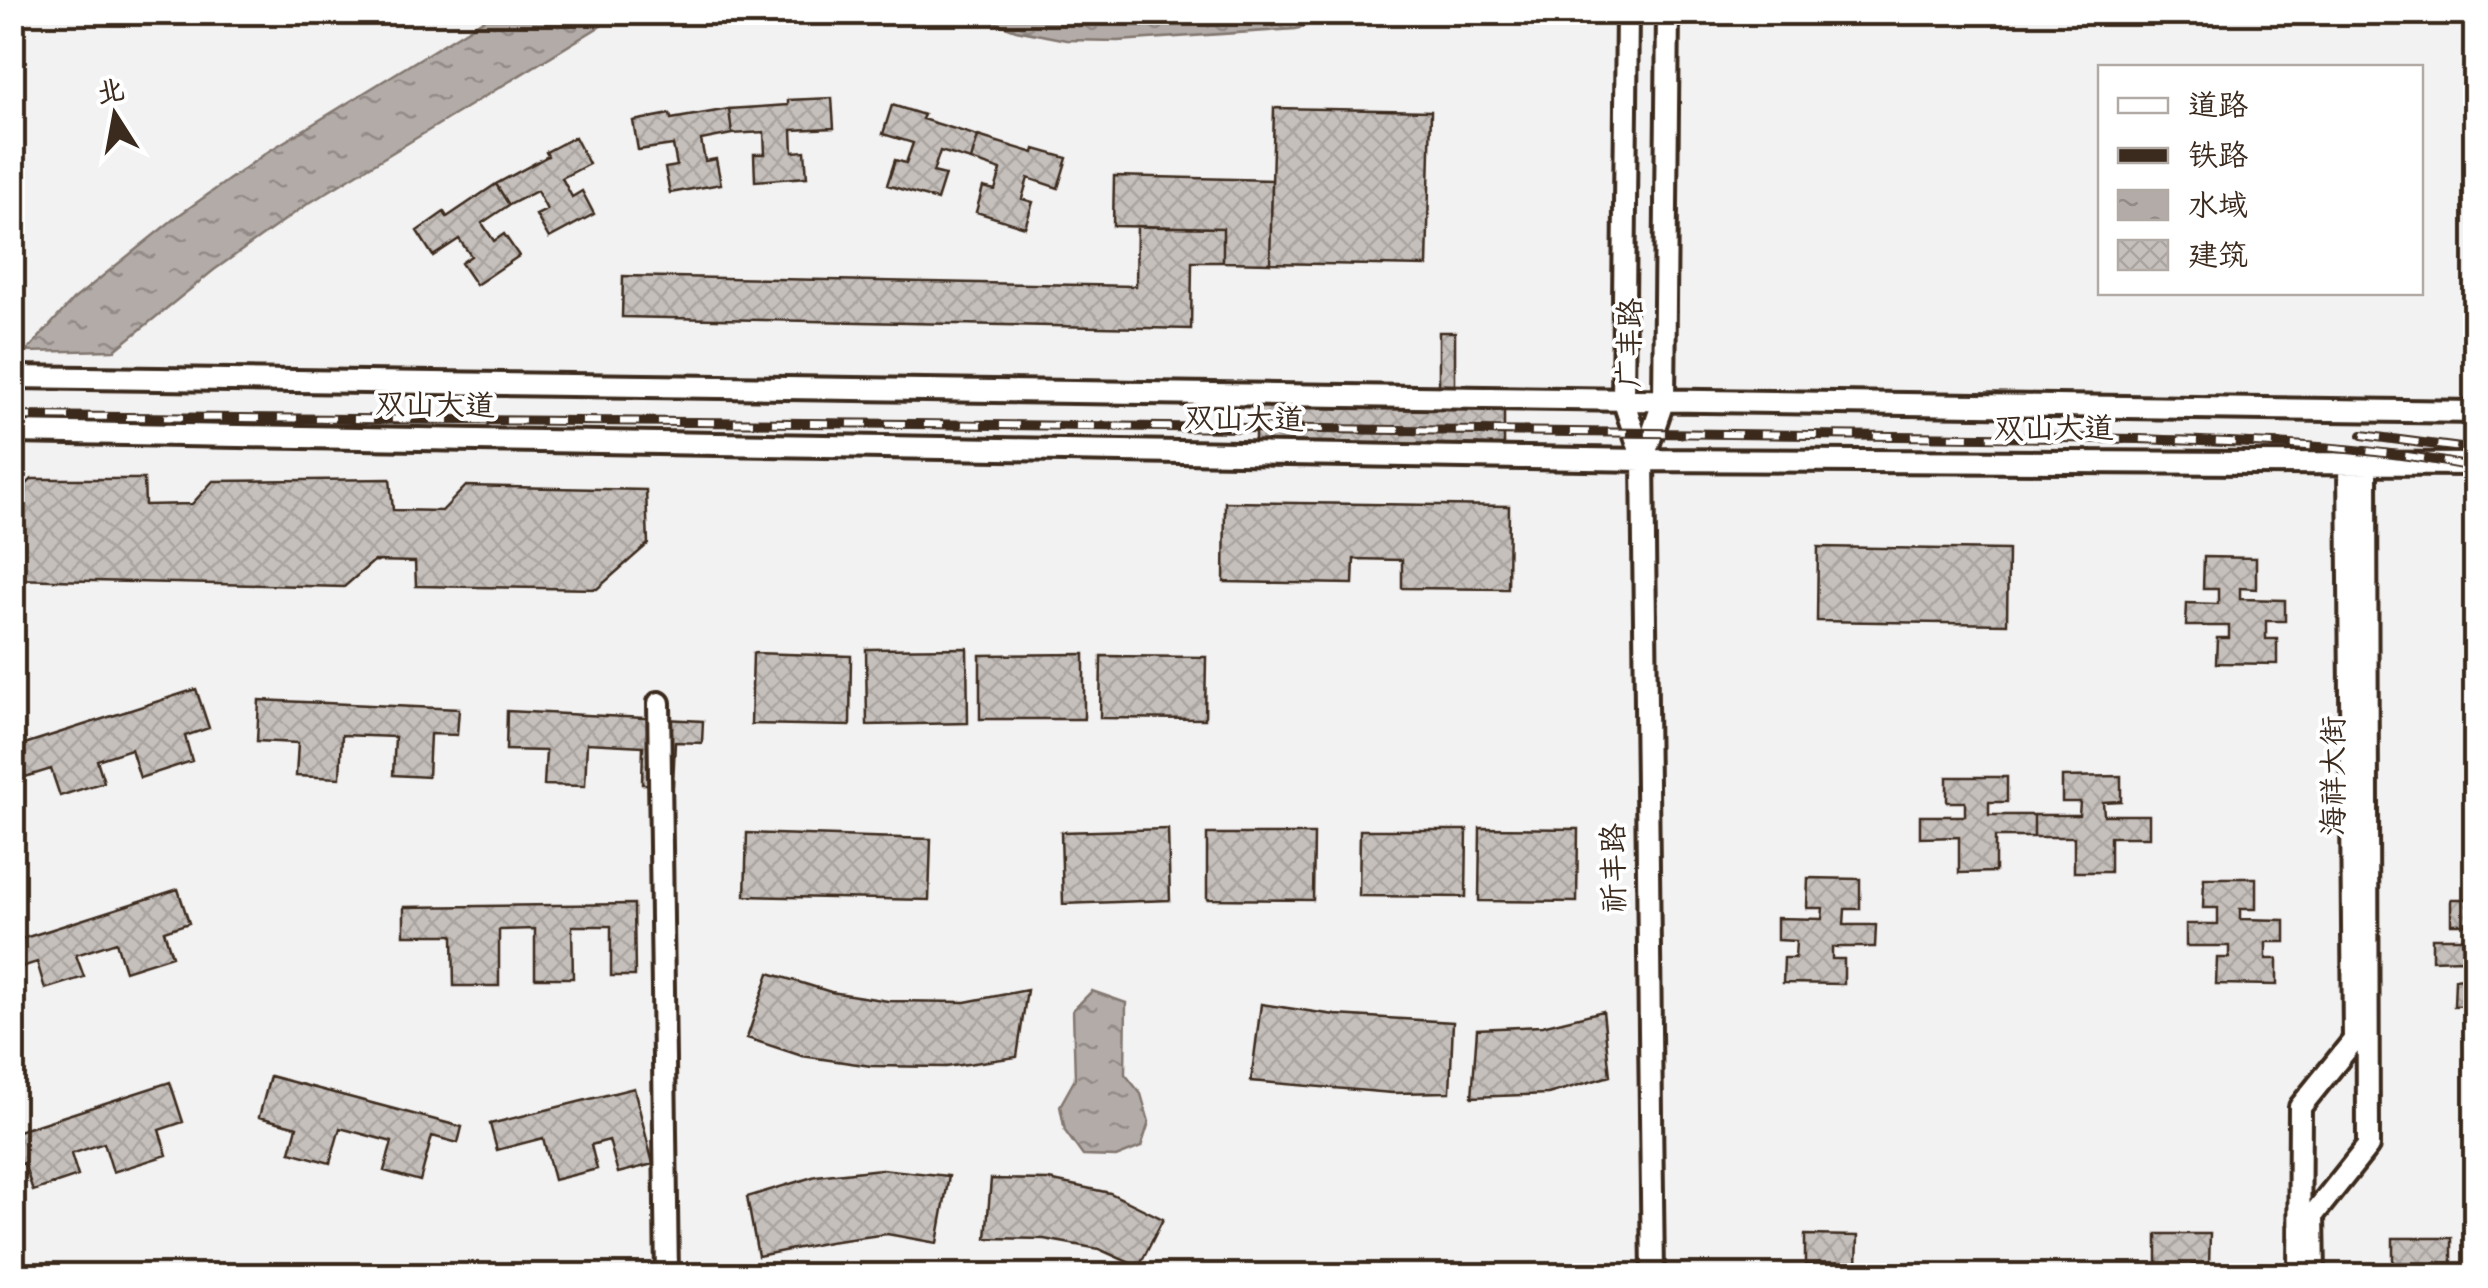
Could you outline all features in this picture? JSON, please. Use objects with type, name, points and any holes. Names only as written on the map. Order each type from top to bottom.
[{"type":"street","name":"广丰路","points":[[1627,12],[1623,399],[1643,460]]},
{"type":"street","name":"广丰路","points":[[1643,460],[1664,400],[1668,12]]},
{"type":"street","name":"双山大道","points":[[12,377],[2476,412]]},
{"type":"street","name":"双山大道","points":[[12,432],[1643,460],[2476,464]]},
{"type":"street","name":"祈丰路","points":[[1643,460],[1654,1276]]},
{"type":"street","name":"海祥大街","points":[[2299,1276],[2300,1106],[2354,1040],[2357,463]]},
{"type":"street","name":"海祥大街","points":[[2314,1276],[2313,1214],[2368,1146],[2357,463]]},
{"type":"street","points":[[659,704],[667,1276]]},
{"type":"street","points":[[2329,1071],[2349,1070],[2368,1089]]},
{"type":"street","points":[[2300,1159],[2318,1176],[2344,1176]]},
{"type":"water","points":[[496,12],[622,13],[306,205],[214,270],[115,350],[26,352],[73,300],[175,218],[269,151]]},
{"type":"water","points":[[970,13],[1344,13],[1296,29],[1118,41],[1066,40],[1016,30]]},
{"type":"water","points":[[1092,991],[1126,1003],[1125,1074],[1141,1094],[1149,1122],[1141,1147],[1116,1157],[1083,1156],[1065,1131],[1060,1106],[1075,1079],[1073,1010]]},
{"type":"building","points":[[832,98],[834,128],[792,130],[793,152],[805,151],[807,177],[755,181],[754,154],[765,154],[764,132],[732,134],[729,109]]},
{"type":"building","points":[[892,105],[978,136],[971,160],[940,151],[933,172],[945,175],[937,200],[887,185],[895,160],[906,163],[913,143],[883,134]]},
{"type":"building","points":[[1274,108],[1431,111],[1427,266],[1270,263]]},
{"type":"building","points":[[729,109],[732,134],[701,140],[705,161],[716,159],[721,184],[670,193],[665,168],[677,166],[673,145],[638,150],[633,121]]},
{"type":"building","points":[[978,136],[1034,153],[1035,149],[1067,158],[1058,188],[1028,178],[1022,199],[1033,202],[1025,227],[976,212],[983,187],[995,190],[1001,170],[971,160]]},
{"type":"building","points":[[575,137],[589,164],[562,178],[572,197],[582,191],[594,214],[549,238],[536,215],[547,210],[537,191],[509,205],[496,184]]},
{"type":"building","points":[[1114,176],[1272,180],[1270,263],[1223,262],[1223,228],[1113,226]]},
{"type":"building","points":[[496,184],[509,205],[482,223],[494,241],[504,234],[519,256],[476,285],[461,263],[471,256],[459,239],[433,256],[417,231],[444,212],[447,217]]},
{"type":"building","points":[[1137,226],[1223,228],[1223,262],[1192,262],[1191,329],[622,317],[623,276],[1136,286]]},
{"type":"building","points":[[1439,332],[1455,332],[1455,396],[1504,396],[1504,451],[1255,448],[1255,393],[1439,396]]},
{"type":"building","points":[[32,479],[144,479],[145,505],[192,504],[213,481],[390,479],[393,510],[442,511],[466,486],[646,490],[648,544],[597,589],[416,586],[415,562],[374,561],[344,587],[12,579],[12,498]]},
{"type":"building","points":[[1225,502],[1509,506],[1508,589],[1402,588],[1402,560],[1354,559],[1353,584],[1224,582]]},
{"type":"building","points":[[1818,547],[2008,550],[2007,624],[1817,621]]},
{"type":"building","points":[[2204,557],[2256,558],[2256,589],[2240,588],[2240,599],[2285,600],[2285,621],[2266,621],[2266,639],[2277,639],[2277,664],[2216,663],[2217,638],[2229,638],[2229,626],[2186,626],[2187,603],[2218,604],[2218,588],[2203,588]]},
{"type":"building","points":[[967,648],[968,723],[867,725],[866,649]]},
{"type":"building","points":[[753,653],[851,656],[850,726],[751,724]]},
{"type":"building","points":[[1084,654],[1084,719],[980,719],[980,655]]},
{"type":"building","points":[[1101,656],[1206,657],[1205,719],[1100,718]]},
{"type":"building","points":[[196,689],[209,728],[185,736],[192,761],[140,778],[131,749],[97,760],[104,782],[60,796],[51,769],[12,781],[12,748]]},
{"type":"building","points":[[259,700],[459,709],[457,735],[430,734],[428,777],[393,775],[395,737],[342,735],[340,778],[296,776],[298,743],[257,741]]},
{"type":"building","points":[[507,711],[703,721],[702,743],[675,742],[673,785],[642,784],[643,746],[587,743],[585,786],[544,785],[546,751],[506,750]]},
{"type":"building","points":[[2121,776],[2121,801],[2103,802],[2104,815],[2149,815],[2149,837],[2110,837],[2110,872],[2074,872],[2074,837],[2034,837],[2034,815],[2079,815],[2080,802],[2062,802],[2062,777]]},
{"type":"building","points":[[1947,777],[2007,777],[2007,802],[1989,802],[1989,815],[2034,815],[2034,837],[1995,837],[1995,872],[1959,873],[1959,837],[1920,838],[1920,816],[1965,816],[1965,802],[1947,802]]},
{"type":"building","points":[[1480,828],[1578,829],[1577,902],[1479,901]]},
{"type":"building","points":[[1168,829],[1170,900],[1063,904],[1061,832]]},
{"type":"building","points":[[1360,830],[1467,830],[1466,897],[1359,896]]},
{"type":"building","points":[[747,833],[931,839],[929,900],[745,896]]},
{"type":"building","points":[[1207,834],[1314,834],[1313,900],[1207,899]]},
{"type":"building","points":[[1808,878],[1860,879],[1860,909],[1845,909],[1844,925],[1876,925],[1875,947],[1832,947],[1832,959],[1844,959],[1844,984],[1783,983],[1784,958],[1795,958],[1796,941],[1777,940],[1777,918],[1822,919],[1823,908],[1807,908]]},
{"type":"building","points":[[2204,878],[2256,878],[2256,909],[2240,909],[2240,919],[2285,920],[2285,942],[2266,942],[2266,959],[2277,959],[2277,985],[2216,984],[2217,958],[2229,958],[2229,946],[2186,946],[2186,924],[2218,924],[2218,908],[2203,908]]},
{"type":"building","points":[[178,889],[189,923],[164,931],[172,956],[125,971],[116,942],[76,955],[84,977],[45,989],[37,962],[12,970],[12,942]]},
{"type":"building","points":[[2451,899],[2476,899],[2476,1005],[2454,1006],[2455,979],[2463,978],[2463,959],[2432,960],[2432,938],[2469,938],[2469,924],[2451,924]]},
{"type":"building","points":[[634,904],[635,976],[611,976],[611,926],[572,926],[573,978],[535,978],[535,929],[499,930],[499,986],[454,986],[453,935],[404,935],[404,907]]},
{"type":"building","points":[[769,973],[831,992],[888,1001],[965,1002],[1027,990],[1017,1057],[946,1067],[871,1066],[802,1056],[747,1038]]},
{"type":"building","points":[[1261,1004],[1335,1015],[1453,1022],[1450,1092],[1392,1093],[1251,1081]]},
{"type":"building","points":[[1603,1011],[1610,1076],[1548,1094],[1472,1097],[1477,1029],[1542,1026]]},
{"type":"building","points":[[270,1076],[462,1127],[458,1143],[432,1136],[420,1181],[384,1171],[392,1142],[340,1128],[330,1163],[290,1152],[297,1127],[259,1117]]},
{"type":"building","points":[[170,1082],[183,1122],[159,1130],[167,1155],[113,1172],[104,1143],[71,1154],[78,1176],[33,1191],[24,1163],[12,1167],[12,1133]]},
{"type":"building","points":[[634,1088],[653,1164],[618,1173],[609,1140],[591,1145],[597,1169],[554,1180],[543,1138],[497,1150],[490,1124]]},
{"type":"building","points":[[881,1169],[949,1176],[937,1243],[887,1234],[758,1256],[747,1197],[816,1176]]},
{"type":"building","points":[[991,1179],[1049,1180],[1110,1193],[1163,1219],[1139,1267],[1099,1249],[1044,1239],[986,1238]]},
{"type":"building","points":[[2157,1234],[2210,1234],[2209,1265],[2193,1265],[2193,1275],[2200,1276],[2171,1276],[2171,1264],[2157,1264]]},
{"type":"building","points":[[1805,1235],[1858,1236],[1857,1266],[1843,1266],[1843,1276],[1820,1276],[1820,1266],[1805,1265]]},
{"type":"building","points":[[2393,1238],[2452,1238],[2452,1263],[2434,1263],[2435,1276],[2410,1276],[2411,1263],[2393,1263]]},
{"type":"waterway","points":[[2387,12],[2476,26]]},
{"type":"railway","points":[[12,416],[2138,439],[2350,449],[2476,468]]},
{"type":"railway","points":[[2362,435],[2476,450]]}]
